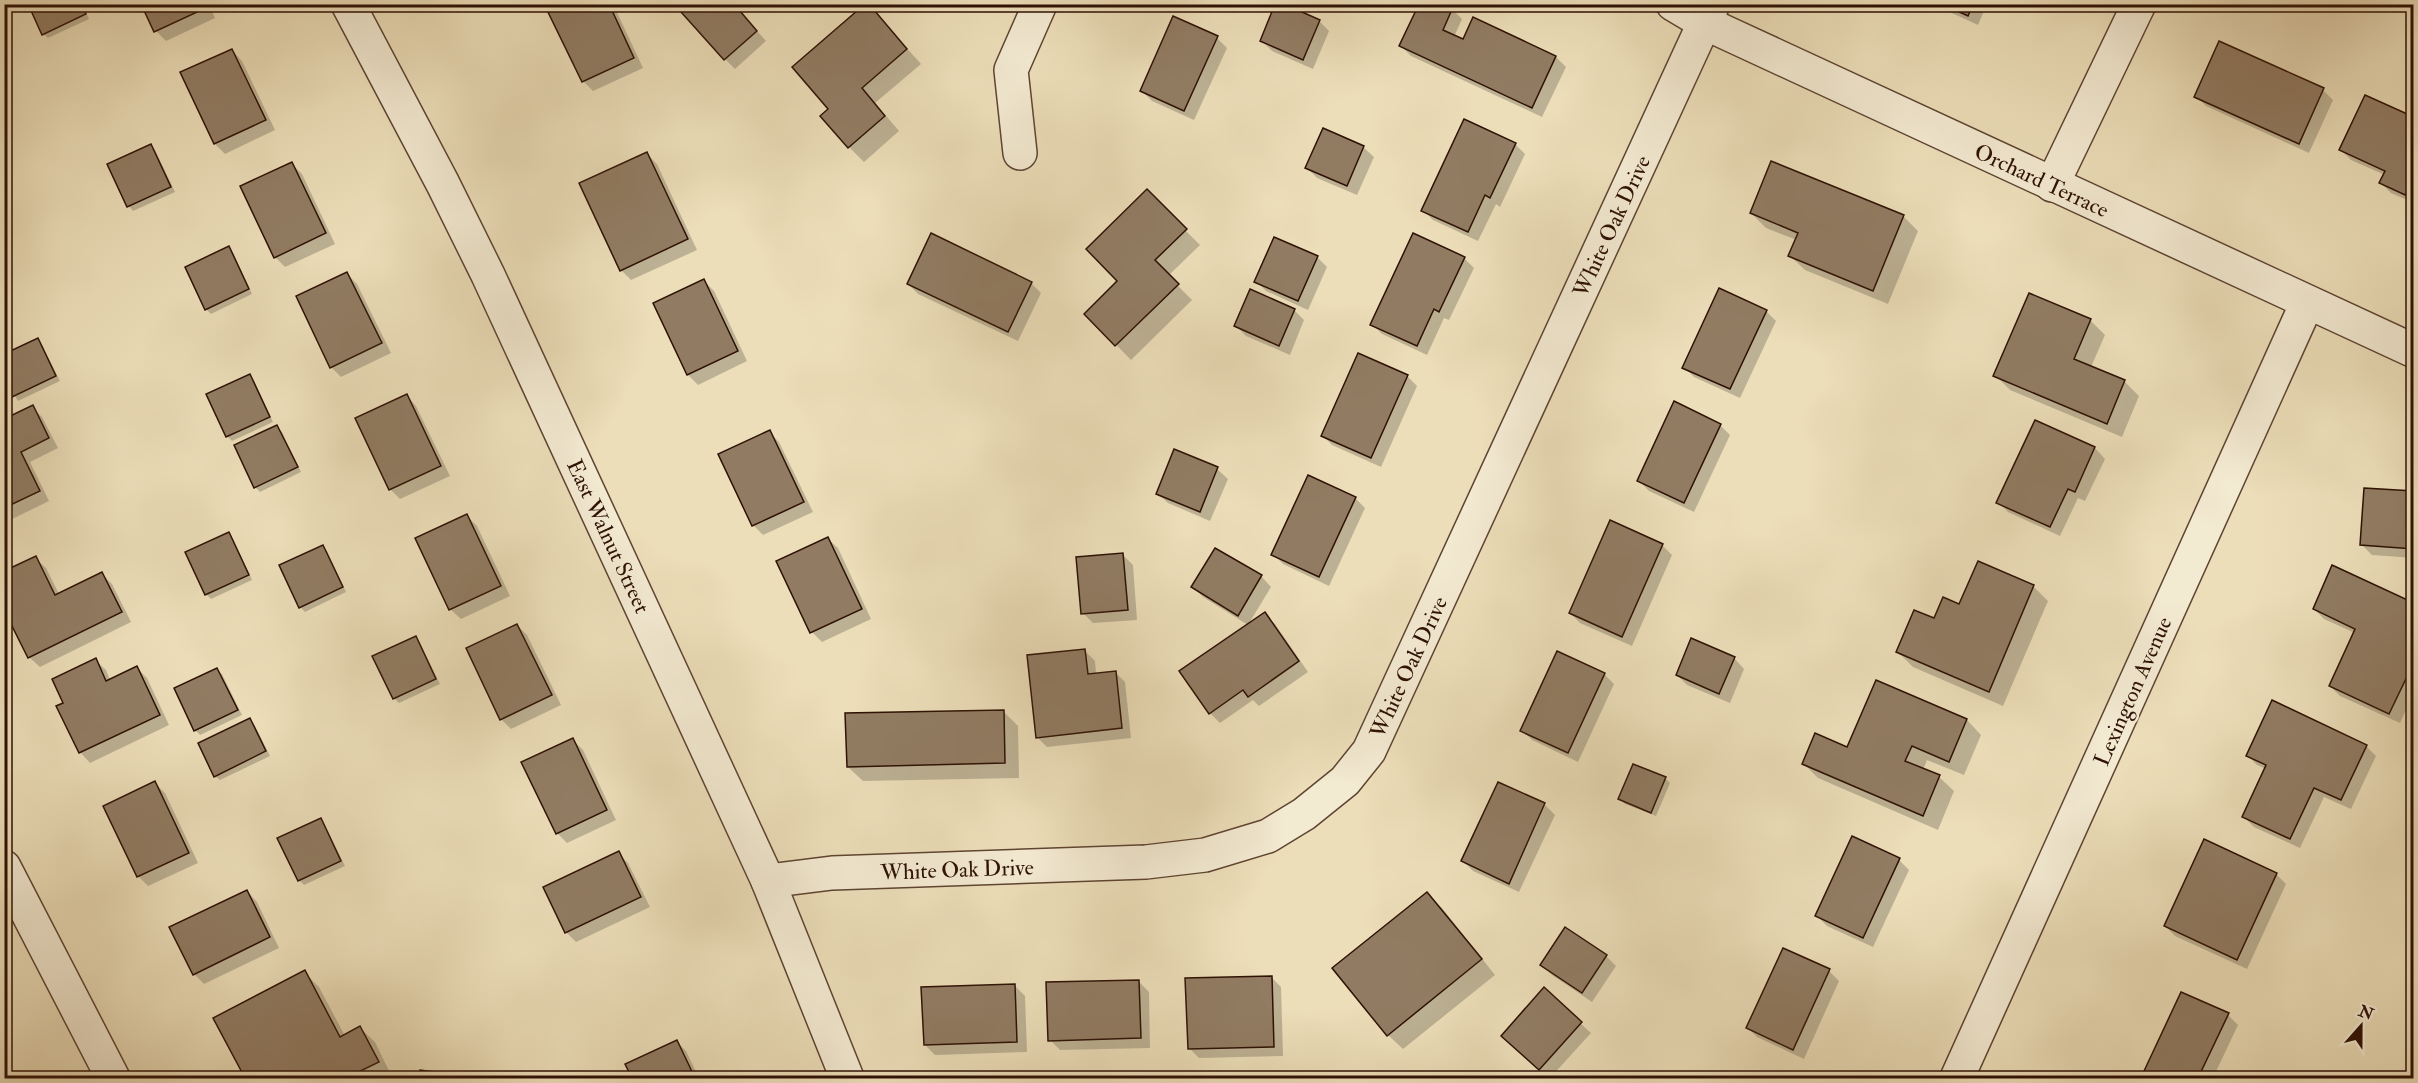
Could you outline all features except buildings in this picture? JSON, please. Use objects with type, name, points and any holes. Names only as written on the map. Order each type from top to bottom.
[{"type":"street","name":"East Walnut Street","points":[[348,4],[488,275],[768,880],[847,1078]]},
{"type":"street","points":[[1020,153],[1011,70],[1040,4]]},
{"type":"street","name":"Orchard Terrace","points":[[1673,4],[1709,14],[2052,185],[2414,351]]},
{"type":"street","points":[[2052,185],[2139,4]]},
{"type":"street","name":"White Oak Drive","points":[[768,880],[832,873],[1146,862],[1204,855],[1268,836],[1304,814],[1345,781],[1369,752],[1709,14]]},
{"type":"street","name":"Lexington Avenue","points":[[1957,1078],[2307,303]]},
{"type":"street","points":[[4,867],[113,1078]]}]
